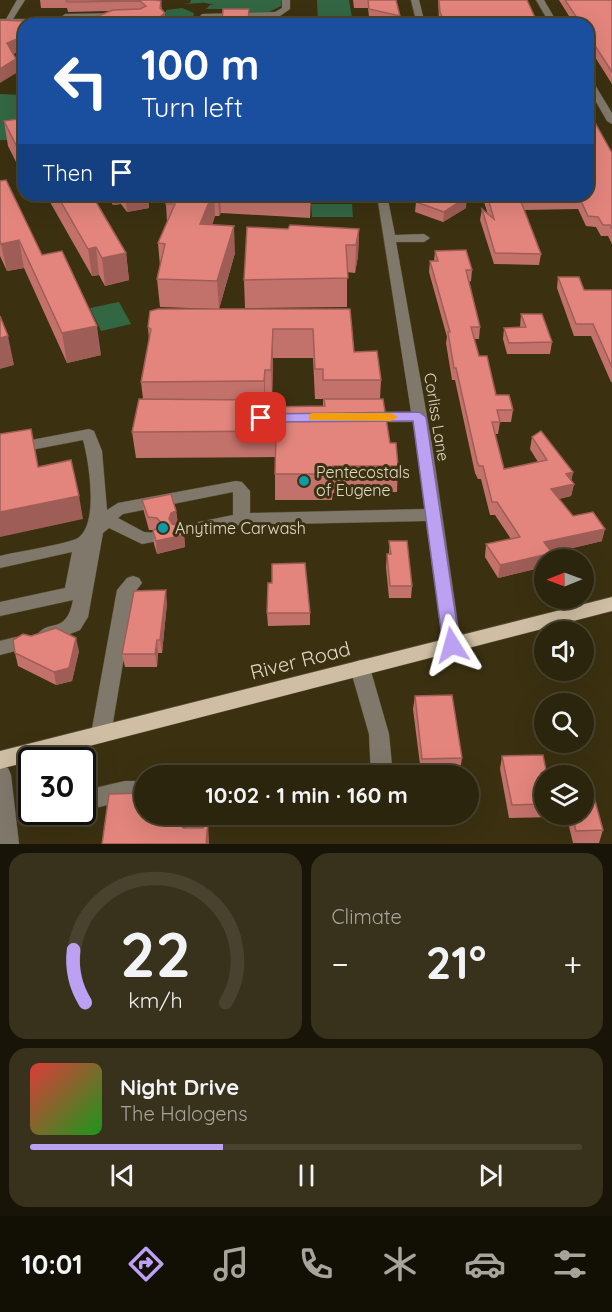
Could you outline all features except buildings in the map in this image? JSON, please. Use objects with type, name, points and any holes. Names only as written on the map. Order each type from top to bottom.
[{"type":"main road","name":"River Road","points":[[0,760],[612,604]]},
{"type":"street","points":[[4,21],[21,0]]},
{"type":"street","points":[[415,0],[420,18]]},
{"type":"street","points":[[540,0],[550,18]]},
{"type":"street","points":[[201,18],[202,16],[266,15],[287,12]]},
{"type":"street","points":[[64,18],[68,16],[130,15]]},
{"type":"street","points":[[594,90],[612,121]]},
{"type":"street","points":[[601,102],[612,102]]},
{"type":"street","name":"Corliss Lane","points":[[383,201],[419,417],[452,645]]},
{"type":"street","points":[[390,239],[424,238]]},
{"type":"street","points":[[352,417],[419,417]]},
{"type":"street","points":[[0,451],[89,434],[94,451],[101,525],[79,617],[63,630],[16,644]]},
{"type":"street","points":[[0,562],[82,544],[113,511],[128,506],[236,486],[242,491],[241,519]]},
{"type":"street","points":[[180,531],[241,519],[433,514]]},
{"type":"street","points":[[101,525],[141,538],[153,537]]},
{"type":"street","points":[[0,609],[73,593],[82,544]]},
{"type":"street","points":[[101,734],[126,590],[133,583]]},
{"type":"street","points":[[360,668],[379,734],[381,765]]},
{"type":"street","points":[[0,774],[8,844]]},
{"type":"street","points":[[96,798],[134,791]]},
{"type":"street","points":[[195,840],[196,825]]},
{"type":"green space","points":[[191,0],[281,0],[281,6],[269,12],[237,14],[232,9],[206,9],[210,5],[215,5],[201,2],[203,3],[183,4],[190,3]]},
{"type":"green space","points":[[317,0],[349,0],[352,18],[318,18]]},
{"type":"green space","points":[[182,8],[194,13],[193,18],[165,18],[166,10]]},
{"type":"green space","points":[[0,94],[18,95],[18,140],[0,140]]},
{"type":"green space","points":[[311,204],[352,204],[353,217],[312,217]]},
{"type":"green space","points":[[119,302],[131,324],[101,331],[90,308]]},
{"type":"slow traffic","points":[[313,417],[391,417]]},
{"type":"place","name":"Pentecostals of Eugene","points":[[304,481]]},
{"type":"place","name":"Anytime Carwash","points":[[163,528]]},
{"type":"route","points":[[261,418],[419,417],[452,645]]}]
